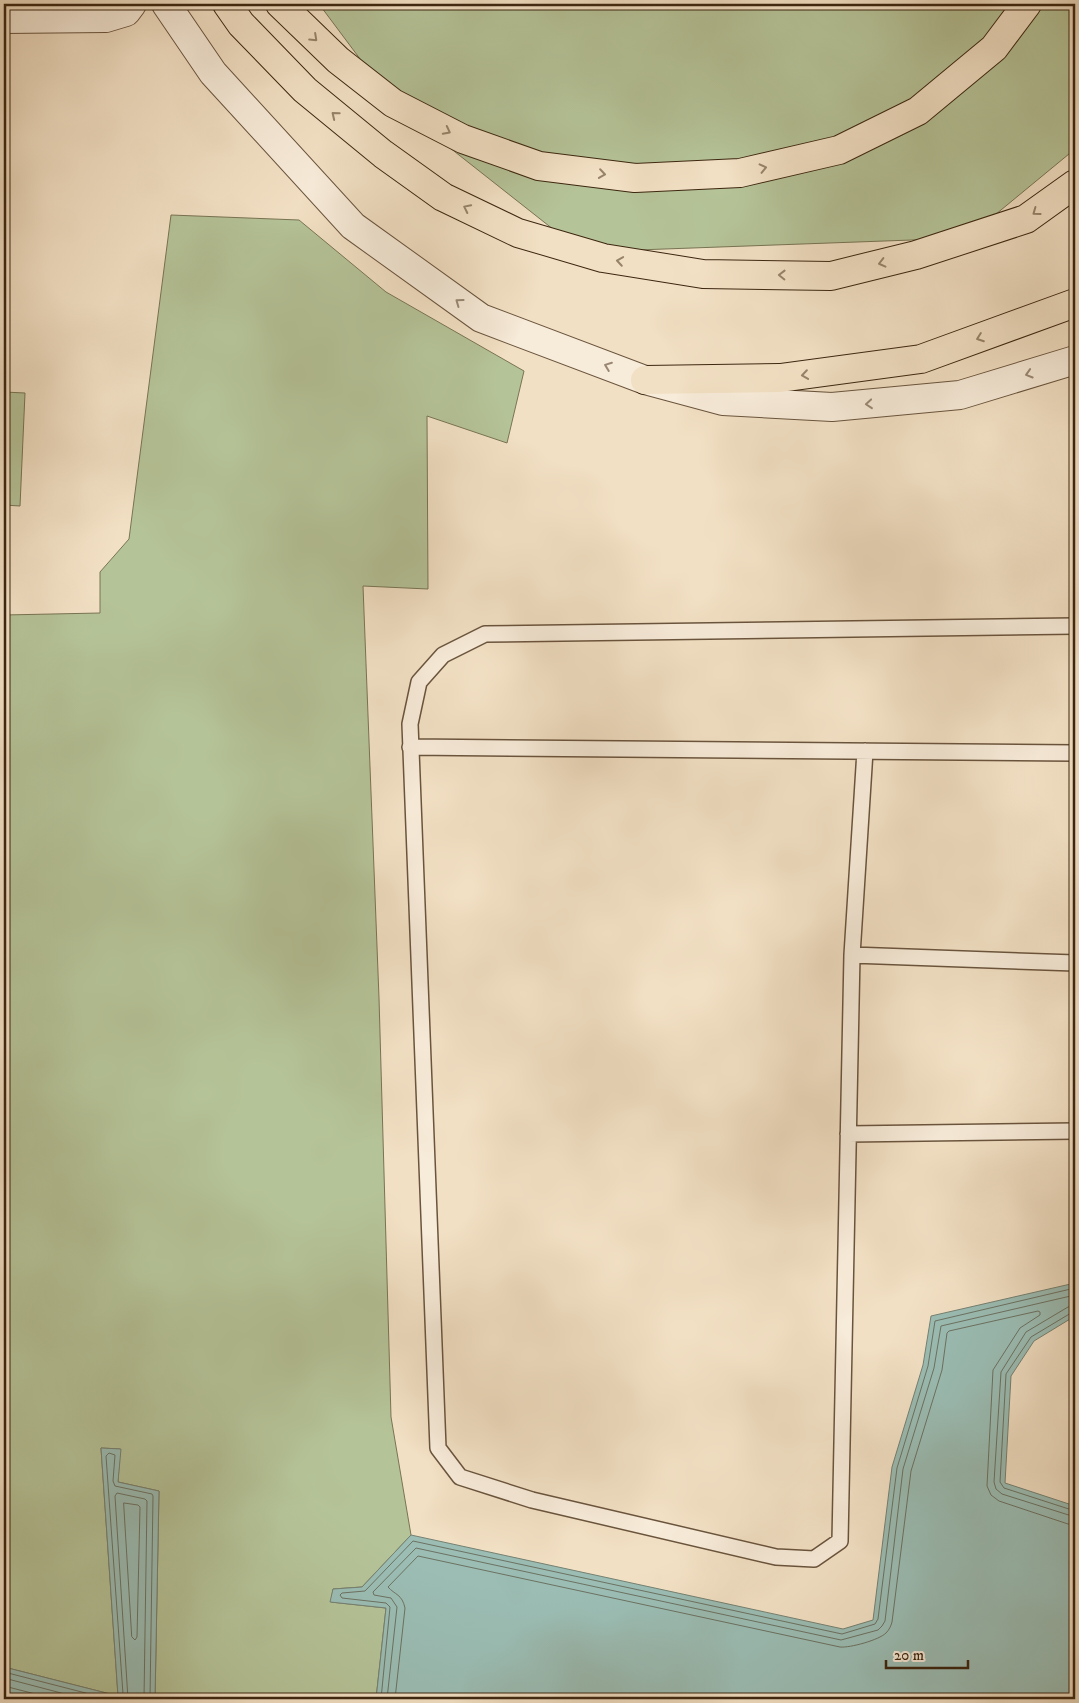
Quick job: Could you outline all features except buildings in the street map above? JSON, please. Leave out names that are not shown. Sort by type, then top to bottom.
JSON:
[{"type":"main road","points":[[227,4],[241,24],[305,90],[383,154],[443,196],[518,233],[603,258],[703,274],[830,276],[916,255],[1026,219],[1075,184]]},
{"type":"main road","points":[[280,4],[338,60],[393,103],[463,139],[539,166],[635,178],[740,173],[839,150],[918,111],[994,48],[1027,4]]},
{"type":"main road","points":[[645,380],[780,378],[921,359],[1075,303]]},
{"type":"street","points":[[4,19],[106,18],[119,16],[126,12],[132,4]]},
{"type":"street","points":[[166,4],[212,73],[353,226],[482,318],[645,380],[723,401],[832,407],[960,395],[1075,360]]},
{"type":"lane","points":[[865,751],[852,955],[840,1540],[814,1559],[776,1557],[532,1500],[460,1477],[438,1448],[410,747],[410,724],[419,682],[443,655],[485,634],[1075,626]]},
{"type":"lane","points":[[410,747],[1075,753]]},
{"type":"lane","points":[[852,955],[1075,963]]},
{"type":"lane","points":[[848,1134],[1075,1131]]},
{"type":"green space","points":[[319,4],[1075,4],[1075,149],[967,238],[582,252],[393,103]]},
{"type":"green space","points":[[171,215],[299,220],[386,292],[524,371],[507,443],[427,416],[428,589],[363,586],[379,998],[391,1417],[411,1535],[362,1587],[333,1589],[331,1602],[386,1608],[376,1699],[155,1699],[159,1491],[118,1482],[120,1449],[101,1448],[118,1696],[4,1667],[4,615],[100,613],[100,572],[129,539]]},
{"type":"green space","points":[[4,392],[25,393],[20,506],[4,505]]},
{"type":"water","points":[[1075,1283],[1075,1316],[1034,1341],[1011,1376],[1005,1483],[1075,1506],[1075,1699],[376,1699],[386,1608],[330,1602],[333,1589],[362,1587],[411,1535],[843,1629],[873,1620],[892,1467],[923,1365],[931,1316]]},
{"type":"water","points":[[101,1448],[121,1449],[118,1482],[159,1491],[155,1699],[4,1699],[4,1667],[118,1696]]}]
